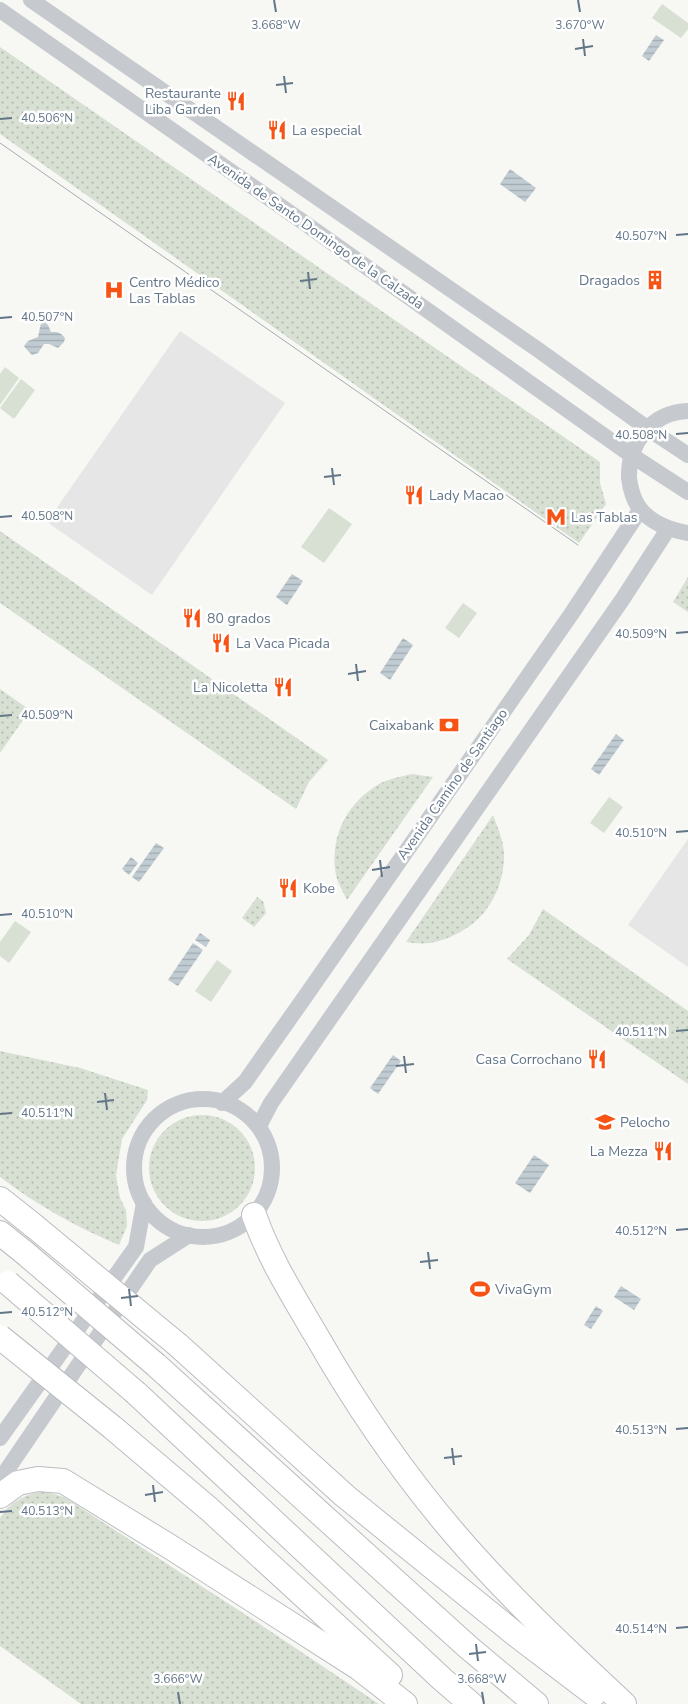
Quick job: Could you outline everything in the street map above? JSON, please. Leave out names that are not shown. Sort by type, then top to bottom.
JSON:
[{"type":"highway","points":[[0,1199],[178,1346],[346,1496],[518,1637],[607,1704]]},
{"type":"highway","points":[[254,1214],[276,1267],[331,1362],[391,1455],[454,1533],[533,1619],[624,1704]]},
{"type":"highway","points":[[0,1233],[156,1365],[468,1647],[536,1704]]},
{"type":"highway","points":[[3,1285],[312,1558],[471,1704]]},
{"type":"highway","points":[[0,1338],[112,1427],[216,1516],[421,1704]]},
{"type":"highway","points":[[0,1496],[18,1483],[38,1480],[63,1481],[172,1548],[359,1668],[405,1704]]},
{"type":"street","name":"Avenida de Santo Domingo de la Calzada","points":[[31,0],[647,428],[688,454]]},
{"type":"street","name":"Avenida de Santo Domingo de la Calzada","points":[[0,10],[314,229],[631,455],[688,492]]},
{"type":"street","points":[[688,411],[665,416],[647,428],[637,441],[629,466],[630,483],[640,510],[668,529],[688,533]]},
{"type":"street","name":"Avenida Camino de Santiago","points":[[222,1103],[242,1085],[290,1018],[572,613],[640,510]]},
{"type":"street","points":[[259,1126],[271,1103],[622,600],[668,529]]},
{"type":"street","points":[[204,1100],[222,1103],[242,1111],[259,1126],[267,1140],[272,1155],[272,1176],[266,1197],[254,1214],[240,1226],[224,1234],[206,1237],[189,1236],[170,1230],[154,1219],[144,1203],[136,1184],[134,1162],[140,1141],[151,1123],[168,1109],[185,1102],[204,1100]]},
{"type":"street","points":[[0,1438],[136,1246],[144,1203]]},
{"type":"street","points":[[0,1480],[150,1260],[189,1236]]},
{"type":"shaded area","points":[[662,4],[688,23],[688,29],[681,38],[652,18]]},
{"type":"shaded area","points":[[656,35],[664,40],[649,61],[642,56]]},
{"type":"shaded area","points":[[0,47],[600,462],[600,483],[606,504],[579,543],[0,134]]},
{"type":"shaded area","points":[[510,169],[536,188],[525,202],[500,184]]},
{"type":"shaded area","points":[[45,322],[51,332],[59,333],[65,338],[64,342],[58,348],[44,344],[38,353],[32,355],[24,346],[28,341],[38,337],[41,323]]},
{"type":"shaded area","points":[[180,331],[285,403],[152,595],[47,522]]},
{"type":"shaded area","points":[[5,367],[19,378],[0,405],[0,374]]},
{"type":"shaded area","points":[[21,379],[35,390],[14,419],[0,408]]},
{"type":"shaded area","points":[[329,508],[352,524],[324,563],[301,547]]},
{"type":"shaded area","points":[[0,531],[328,760],[309,782],[296,809],[0,603]]},
{"type":"shaded area","points":[[292,574],[303,581],[287,605],[276,597]]},
{"type":"shaded area","points":[[688,577],[688,612],[673,602]]},
{"type":"shaded area","points":[[463,603],[477,613],[459,638],[445,628]]},
{"type":"shaded area","points":[[403,638],[413,645],[390,680],[380,673]]},
{"type":"shaded area","points":[[0,689],[30,710],[0,753]]},
{"type":"shaded area","points":[[616,734],[624,740],[599,775],[591,769]]},
{"type":"shaded area","points":[[412,774],[433,777],[347,900],[337,879],[335,852],[341,826],[347,814],[365,794],[376,786]]},
{"type":"shaded area","points":[[609,797],[623,807],[604,833],[590,823]]},
{"type":"shaded area","points":[[493,815],[502,842],[504,859],[502,875],[491,903],[482,915],[459,933],[429,943],[406,942]]},
{"type":"shaded area","points":[[688,839],[688,967],[628,925]]},
{"type":"shaded area","points":[[156,843],[164,848],[139,882],[132,877]]},
{"type":"shaded area","points":[[131,857],[138,863],[129,875],[122,869]]},
{"type":"shaded area","points":[[257,897],[263,901],[266,913],[254,927],[242,918]]},
{"type":"shaded area","points":[[543,909],[688,1011],[688,1084],[507,959],[529,935]]},
{"type":"shaded area","points":[[15,921],[31,932],[9,963],[0,956],[0,942]]},
{"type":"shaded area","points":[[200,933],[210,940],[206,947],[195,940]]},
{"type":"shaded area","points":[[193,943],[203,950],[178,986],[168,980]]},
{"type":"shaded area","points":[[217,960],[232,971],[211,1002],[195,991]]},
{"type":"shaded area","points":[[0,1051],[80,1068],[148,1090],[147,1100],[122,1139],[116,1175],[120,1198],[126,1210],[127,1226],[119,1245],[57,1215],[0,1177]]},
{"type":"shaded area","points":[[393,1055],[401,1061],[378,1094],[370,1088]]},
{"type":"shaded area","points":[[202,1115],[222,1119],[240,1130],[251,1148],[255,1168],[251,1188],[240,1206],[222,1217],[202,1221],[182,1217],[164,1206],[153,1188],[149,1168],[153,1148],[164,1130],[182,1119]]},
{"type":"shaded area","points":[[534,1155],[549,1165],[530,1193],[515,1183]]},
{"type":"shaded area","points":[[621,1286],[641,1299],[634,1310],[614,1297]]},
{"type":"shaded area","points":[[596,1306],[603,1311],[591,1329],[584,1325]]},
{"type":"shaded area","points":[[43,1491],[64,1497],[379,1704],[81,1704],[0,1646],[0,1518],[18,1500]]},
{"type":"tram line","points":[[0,143],[578,545]]},
{"type":"place","name":"Restaurante Liba Garden","points":[[236,101]]},
{"type":"place","name":"La especial","points":[[277,130]]},
{"type":"place","name":"Dragados","points":[[655,280]]},
{"type":"place","name":"Centro Médico Las Tablas","points":[[114,290]]},
{"type":"place","name":"Lady Macao","points":[[414,495]]},
{"type":"place","name":"Las Tablas","points":[[556,517]]},
{"type":"place","name":"80 grados","points":[[192,618]]},
{"type":"place","name":"La Vaca Picada","points":[[221,643]]},
{"type":"place","name":"La Nicoletta","points":[[283,687]]},
{"type":"place","name":"Caixabank","points":[[449,725]]},
{"type":"place","name":"Kobe","points":[[288,888]]},
{"type":"place","name":"Casa Corrochano","points":[[597,1059]]},
{"type":"place","name":"Pelocho","points":[[605,1122]]},
{"type":"place","name":"La Mezza","points":[[663,1151]]},
{"type":"place","name":"VivaGym","points":[[480,1289]]}]
